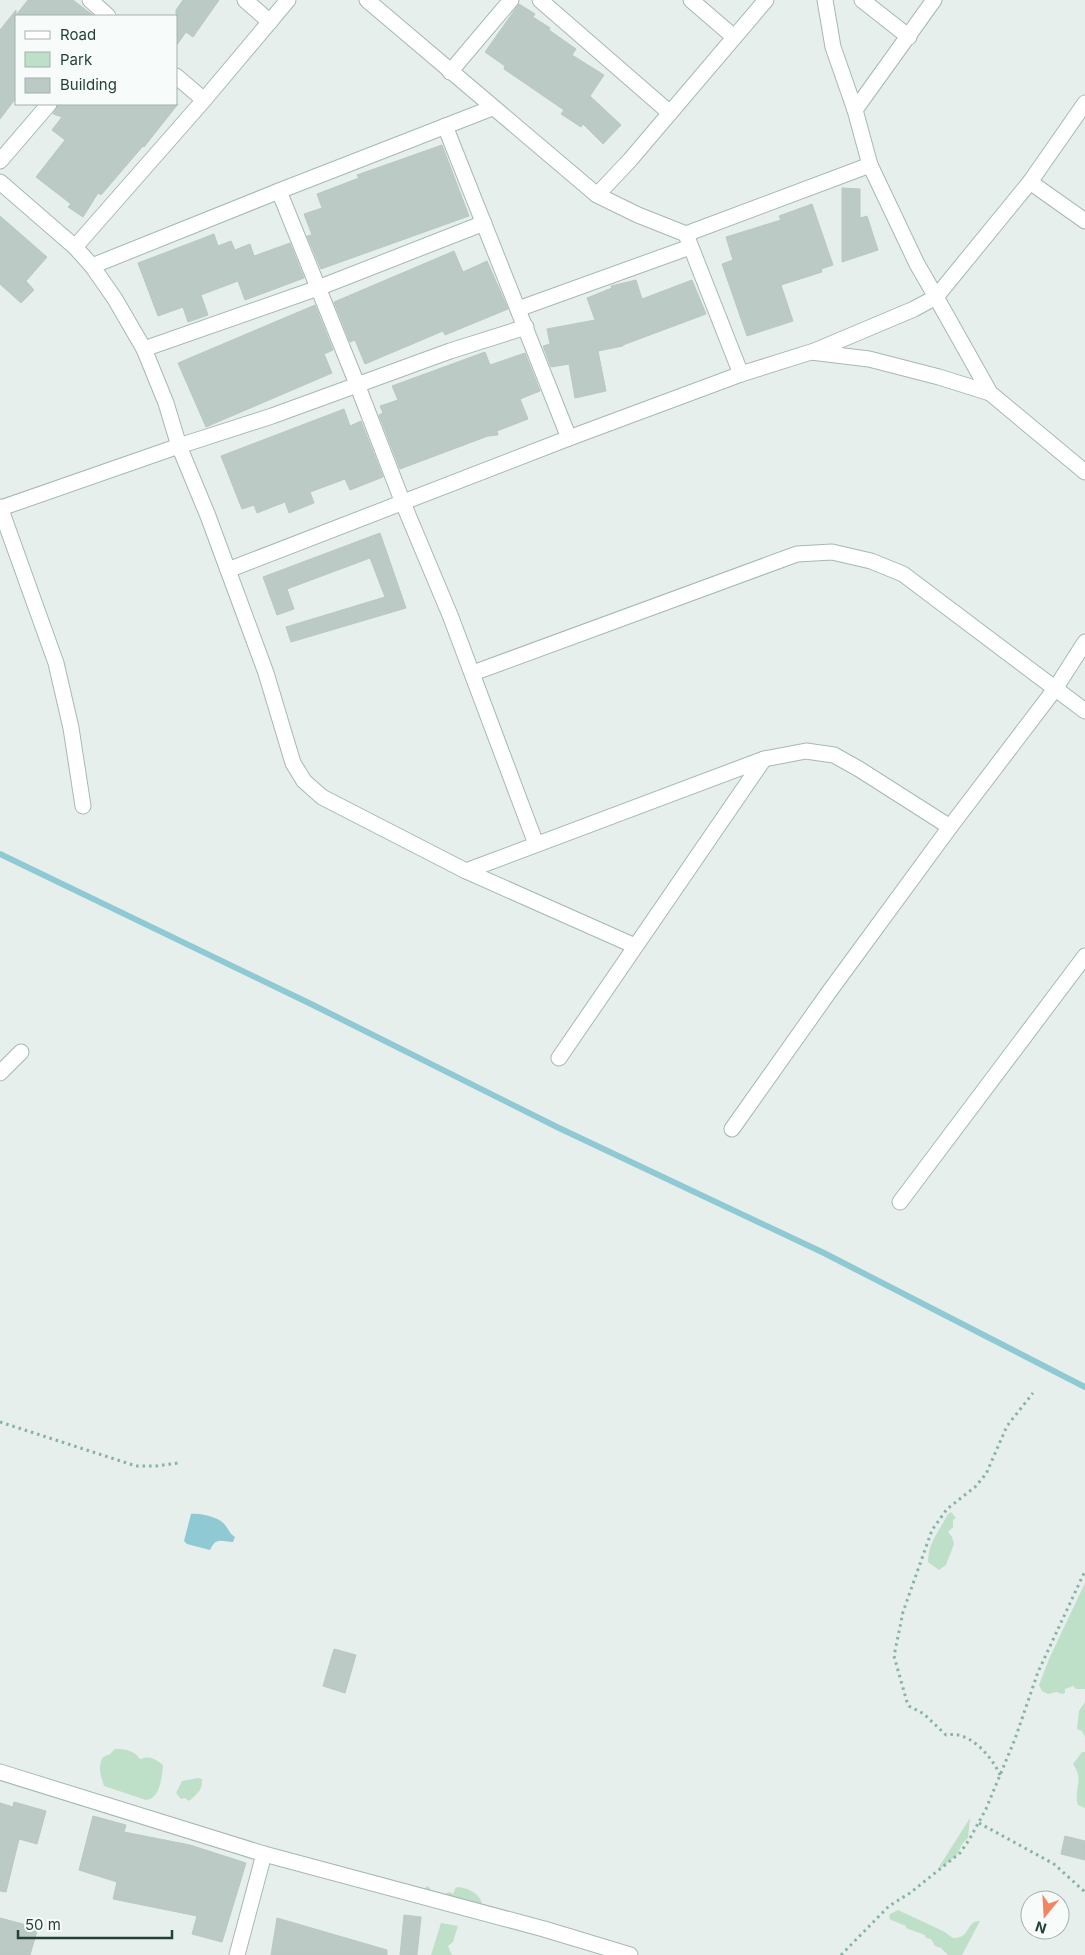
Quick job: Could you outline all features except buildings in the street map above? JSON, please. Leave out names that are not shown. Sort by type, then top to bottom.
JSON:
[{"type":"street","points":[[90,0],[107,15]]},
{"type":"street","points":[[245,0],[270,22]]},
{"type":"street","points":[[75,247],[204,100],[288,0]]},
{"type":"street","points":[[367,0],[492,108],[597,195],[688,240],[741,374]]},
{"type":"street","points":[[450,72],[511,0]]},
{"type":"street","points":[[540,0],[670,113]]},
{"type":"street","points":[[691,0],[734,37]]},
{"type":"street","points":[[597,195],[630,160],[766,0]]},
{"type":"street","points":[[825,0],[833,47],[855,110],[870,165],[916,264],[958,334],[990,393]]},
{"type":"street","points":[[862,0],[909,37]]},
{"type":"street","points":[[855,110],[934,0]]},
{"type":"street","points":[[178,78],[204,100]]},
{"type":"street","points":[[228,570],[569,438],[741,374],[811,352],[914,310],[936,297],[1030,182],[1085,103]]},
{"type":"street","points":[[0,161],[48,105]]},
{"type":"street","points":[[92,266],[492,108]]},
{"type":"street","points":[[445,126],[569,438]]},
{"type":"street","points":[[518,309],[870,165]]},
{"type":"street","points":[[0,182],[75,247],[92,266],[115,299],[144,349],[166,403],[179,446],[208,516],[266,672],[293,762],[304,780],[328,800],[466,871],[635,946]]},
{"type":"street","points":[[1030,182],[1085,221]]},
{"type":"street","points":[[278,191],[472,673],[536,844]]},
{"type":"street","points":[[144,349],[318,288],[484,223]]},
{"type":"street","points":[[83,806],[71,728],[56,663],[0,508],[272,416],[450,351],[526,327]]},
{"type":"street","points":[[811,352],[869,359],[939,377],[990,393],[1082,464]]},
{"type":"street","points":[[472,673],[797,554],[832,552],[870,560],[903,574],[1085,711]]},
{"type":"street","points":[[732,1129],[829,992],[950,827],[1055,689],[1085,642]]},
{"type":"street","points":[[466,871],[764,760],[806,751],[834,755],[950,827]]},
{"type":"street","points":[[559,1058],[764,760]]},
{"type":"street","points":[[900,1202],[1085,956]]},
{"type":"street","points":[[0,1073],[22,1052]]},
{"type":"street","points":[[0,1772],[264,1854],[544,1929],[630,1955]]},
{"type":"street","points":[[237,1955],[264,1854]]},
{"type":"path","points":[[1000,1776],[994,1762],[973,1741],[952,1734],[946,1735],[924,1714],[910,1706],[900,1683],[894,1656],[903,1612],[932,1530],[947,1508],[975,1486],[986,1474],[1008,1426],[1033,1393]]},
{"type":"path","points":[[0,1422],[136,1466],[156,1466],[178,1462]]},
{"type":"path","points":[[841,1955],[890,1906],[910,1893],[960,1853],[970,1840],[1000,1776],[1038,1672],[1085,1571]]},
{"type":"path","points":[[979,1823],[1054,1864],[1085,1892]]},
{"type":"green space","points":[[951,1512],[956,1518],[953,1520],[953,1527],[948,1532],[954,1544],[946,1565],[939,1570],[928,1562],[930,1548],[935,1536]]},
{"type":"green space","points":[[1085,1583],[1085,1689],[1076,1689],[1073,1686],[1065,1689],[1065,1693],[1062,1694],[1057,1692],[1048,1694],[1042,1691],[1039,1685],[1049,1659]]},
{"type":"green space","points":[[1085,1702],[1085,1737],[1082,1731],[1077,1729],[1079,1711]]},
{"type":"green space","points":[[115,1749],[129,1751],[140,1759],[152,1758],[163,1765],[159,1787],[151,1799],[146,1800],[104,1786],[100,1772],[101,1761],[103,1757]]},
{"type":"green space","points":[[1082,1752],[1085,1752],[1085,1808],[1078,1805],[1079,1780],[1073,1764]]},
{"type":"green space","points":[[202,1779],[202,1786],[199,1791],[189,1801],[185,1798],[181,1799],[176,1793],[182,1781]]},
{"type":"green space","points":[[970,1818],[968,1838],[962,1844],[957,1855],[941,1868],[939,1867]]},
{"type":"green space","points":[[427,1886],[431,1892],[441,1895],[450,1892],[453,1894],[457,1887],[465,1889],[476,1894],[482,1903],[480,1905],[422,1891]]},
{"type":"green space","points":[[898,1910],[943,1931],[953,1938],[963,1935],[972,1924],[980,1921],[962,1955],[948,1955],[941,1948],[935,1946],[931,1939],[926,1938],[925,1935],[891,1920],[890,1914]]},
{"type":"green space","points":[[441,1923],[458,1926],[453,1942],[448,1946],[452,1955],[431,1955]]},
{"type":"water","points":[[191,1514],[210,1516],[222,1522],[235,1537],[233,1542],[216,1541],[210,1550],[187,1544],[184,1541]]},
{"type":"waterway","points":[[0,854],[311,1004],[559,1128],[824,1253],[1085,1387]]}]
